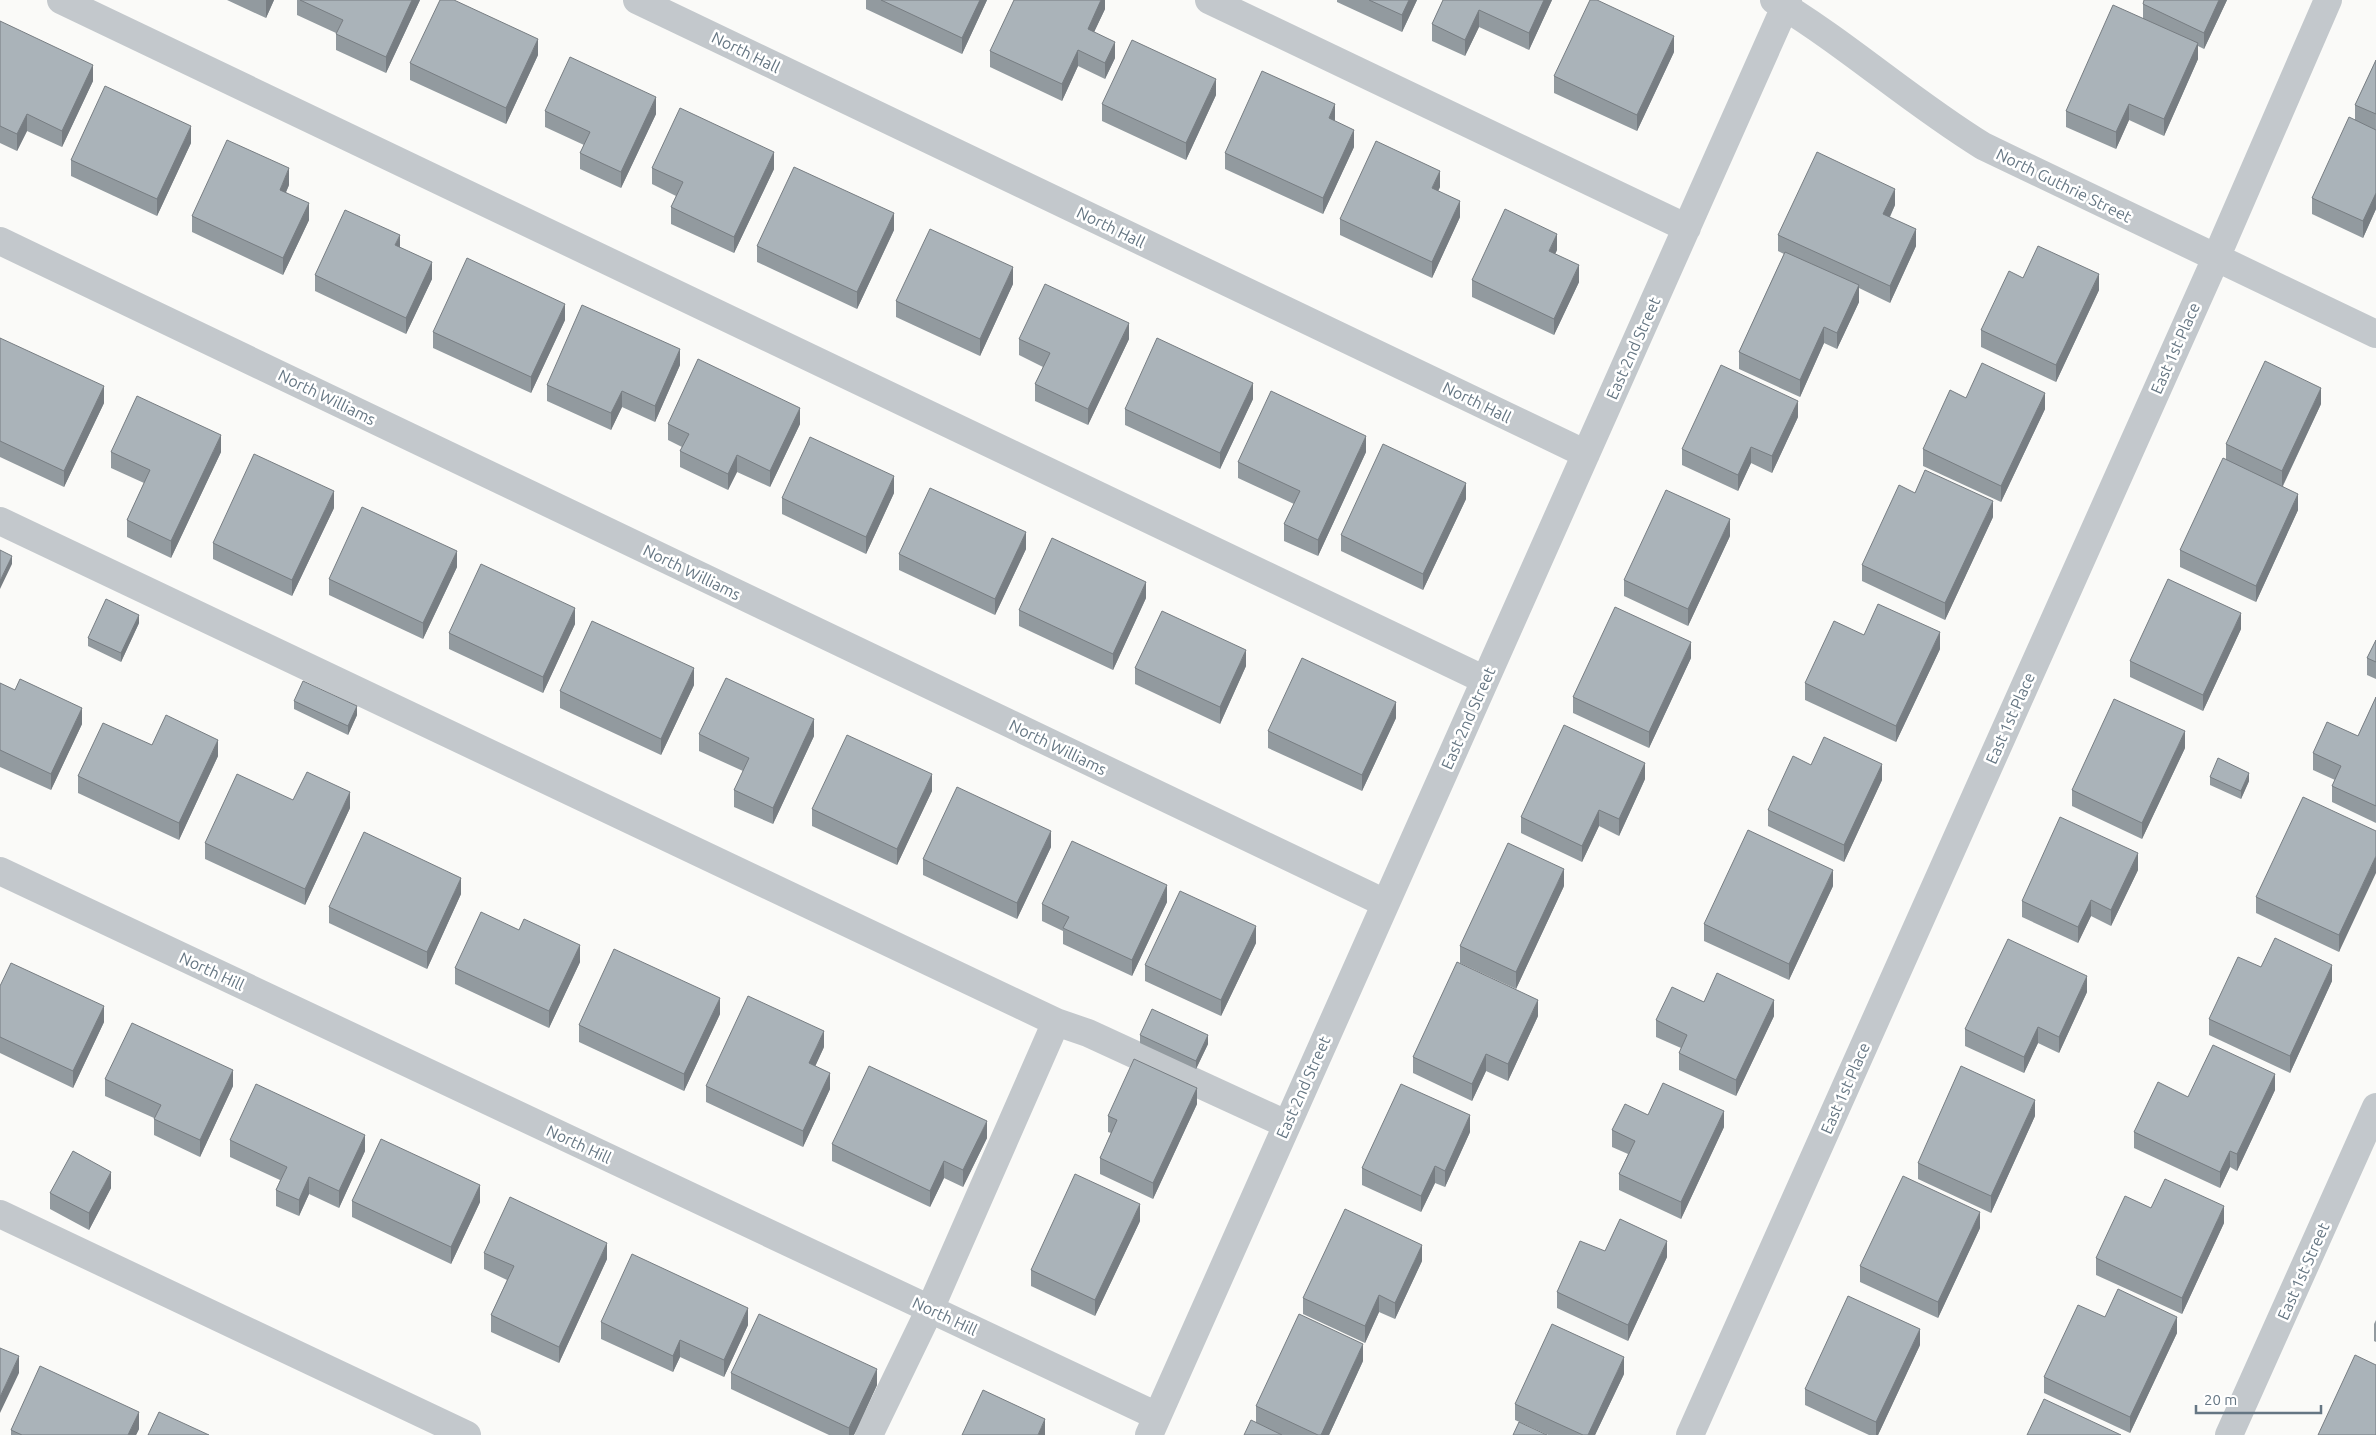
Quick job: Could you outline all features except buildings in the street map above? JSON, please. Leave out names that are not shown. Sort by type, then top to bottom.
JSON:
[{"type":"street","points":[[61,0],[1485,680]]},
{"type":"street","name":"North Hall","points":[[637,0],[1586,454]]},
{"type":"street","points":[[1209,0],[1687,228]]},
{"type":"street","name":"East 1st Place","points":[[1690,1435],[2216,258],[2328,0]]},
{"type":"street","name":"East 2nd Street","points":[[1153,1426],[1687,228],[1782,2]]},
{"type":"street","name":"North Guthrie Street","points":[[1782,2],[1843,45],[1940,119],[1983,146],[2376,334]]},
{"type":"street","name":"North Williams","points":[[0,241],[1385,903]]},
{"type":"street","points":[[0,521],[1056,1022],[1088,1033],[1286,1124]]},
{"type":"street","name":"North Hill","points":[[0,871],[930,1309],[1153,1426]]},
{"type":"street","points":[[869,1435],[930,1309],[1056,1022]]},
{"type":"street","name":"East 1st Street","points":[[2229,1435],[2376,1107]]},
{"type":"street","points":[[0,1214],[467,1435]]}]
